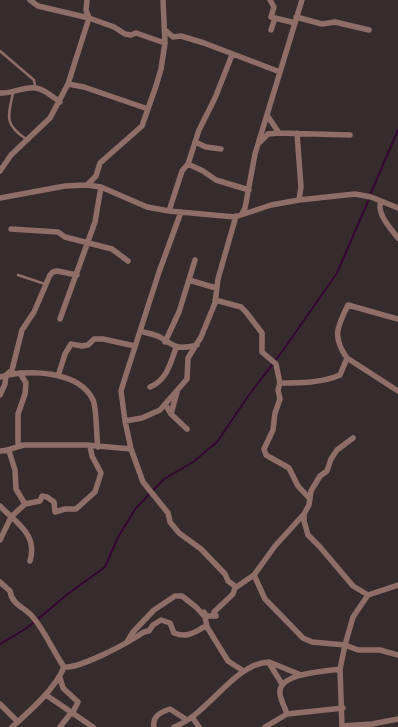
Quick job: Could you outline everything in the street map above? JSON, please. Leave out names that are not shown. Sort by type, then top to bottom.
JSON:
[{"type":"street","points":[[30,0],[38,6],[89,18],[114,27],[125,34],[131,35],[136,33],[165,43]]},
{"type":"street","points":[[0,171],[11,155],[50,118],[60,102],[68,84],[89,18],[86,10],[87,0]]},
{"type":"street","points":[[87,185],[96,176],[100,163],[142,126],[156,86],[165,43],[163,0]]},
{"type":"street","points":[[270,0],[274,7],[271,17],[322,24],[335,22],[369,30]]},
{"type":"street","points":[[125,421],[142,418],[160,410],[187,379],[188,358],[197,345],[211,315],[216,288],[239,215],[245,208],[258,143],[302,0]]},
{"type":"street","points":[[271,30],[275,18]]},
{"type":"street","points":[[165,30],[174,37],[181,36],[204,42],[232,55],[280,72]]},
{"type":"street","points":[[169,211],[182,171],[188,164],[195,142],[232,55]]},
{"type":"street","points":[[68,84],[84,87],[148,109]]},
{"type":"street","points":[[0,93],[35,88],[60,102]]},
{"type":"street","points":[[267,115],[279,133]]},
{"type":"street","points":[[258,143],[268,134],[279,133],[350,135]]},
{"type":"street","points":[[297,133],[301,187],[299,200]]},
{"type":"street","points":[[195,142],[206,147],[221,149]]},
{"type":"street","points":[[188,164],[216,180],[249,190]]},
{"type":"street","points":[[0,198],[65,186],[87,185],[101,187],[141,204],[181,212],[239,215],[271,205],[354,194],[371,197],[398,208]]},
{"type":"street","points":[[60,319],[95,222],[101,187]]},
{"type":"street","points":[[381,201],[379,205],[380,212],[398,238]]},
{"type":"street","points":[[181,212],[159,272],[122,391],[125,421],[130,449],[143,482],[168,513],[170,522],[179,533],[200,549],[225,574],[228,581],[235,588]]},
{"type":"street","points":[[11,229],[58,232],[65,237],[112,249],[128,261]]},
{"type":"street","points":[[165,342],[179,312],[195,260]]},
{"type":"street","points":[[3,376],[12,370],[22,330],[34,312],[53,272],[77,275]]},
{"type":"street","points":[[189,280],[216,288]]},
{"type":"street","points":[[215,300],[241,307],[262,333],[262,352],[276,364],[280,383],[278,390],[280,399],[275,413],[273,430],[264,449],[266,454],[289,468],[298,486],[310,499]]},
{"type":"street","points":[[398,319],[348,305],[336,332],[339,347],[348,358],[398,391]]},
{"type":"street","points":[[140,331],[159,337],[176,348],[197,345]]},
{"type":"street","points":[[58,376],[65,354],[71,344],[88,345],[94,340],[103,338],[135,346]]},
{"type":"street","points":[[150,387],[162,379],[169,368],[176,348]]},
{"type":"street","points":[[280,383],[300,384],[329,380],[340,375],[348,358]]},
{"type":"street","points":[[14,361],[26,383],[25,394],[18,414],[18,446]]},
{"type":"street","points":[[3,376],[21,373],[42,373],[78,382],[88,392],[93,401],[98,447]]},
{"type":"street","points":[[0,396],[5,384],[3,376]]},
{"type":"street","points":[[171,414],[177,391]]},
{"type":"street","points":[[165,404],[171,414],[187,429]]},
{"type":"street","points":[[127,642],[133,632],[154,610],[175,596],[182,596],[205,612],[206,616],[216,616],[214,612],[233,594],[235,588],[254,575],[275,546],[304,514],[309,505],[311,491],[320,476],[327,472],[330,459],[337,450],[354,438]]},
{"type":"street","points":[[0,451],[9,451],[25,444],[130,449]]},
{"type":"street","points":[[0,540],[11,517],[25,504],[40,501],[42,496],[54,502],[55,512],[64,509],[76,509],[95,492],[101,473],[92,456],[90,446]]},
{"type":"street","points":[[9,451],[15,470],[16,489],[25,504]]},
{"type":"street","points":[[0,506],[20,524],[31,542],[34,551],[30,561]]},
{"type":"street","points":[[304,514],[308,536],[320,547],[352,586],[368,595]]},
{"type":"street","points":[[254,575],[265,599],[303,638],[312,642],[345,645],[352,649],[380,650],[398,655]]},
{"type":"street","points":[[0,582],[10,591],[14,603],[31,615],[64,667],[71,668],[89,661],[127,642],[144,631],[149,631],[153,625],[161,620],[170,623],[174,633],[182,636],[207,627]]},
{"type":"street","points":[[398,585],[368,595],[353,616],[340,669],[343,708],[342,727],[398,719]]},
{"type":"street","points":[[196,607],[205,617],[207,627],[228,661],[242,670]]},
{"type":"street","points":[[269,662],[282,684]]},
{"type":"street","points":[[174,727],[190,719],[242,670],[269,662],[301,675]]},
{"type":"street","points":[[12,727],[60,678],[64,667]]},
{"type":"street","points":[[287,714],[280,693],[282,684],[301,675],[340,669]]},
{"type":"street","points":[[60,678],[63,688],[78,702],[72,713],[60,727]]},
{"type":"street","points":[[46,694],[93,727]]},
{"type":"street","points":[[0,704],[18,722]]},
{"type":"street","points":[[265,727],[287,714],[343,708]]},
{"type":"street","points":[[154,727],[154,719],[158,714],[170,709],[190,719],[199,727]]},
{"type":"lane","points":[[0,51],[34,80],[35,88]]},
{"type":"lane","points":[[13,92],[9,123],[14,131],[28,140]]},
{"type":"lane","points":[[18,275],[46,285]]},
{"type":"waterway","points":[[370,195],[398,130]]},
{"type":"waterway","points":[[0,644],[27,628],[69,593],[105,567],[118,537],[136,508],[164,479],[193,462],[217,442],[337,273],[369,199]]}]
